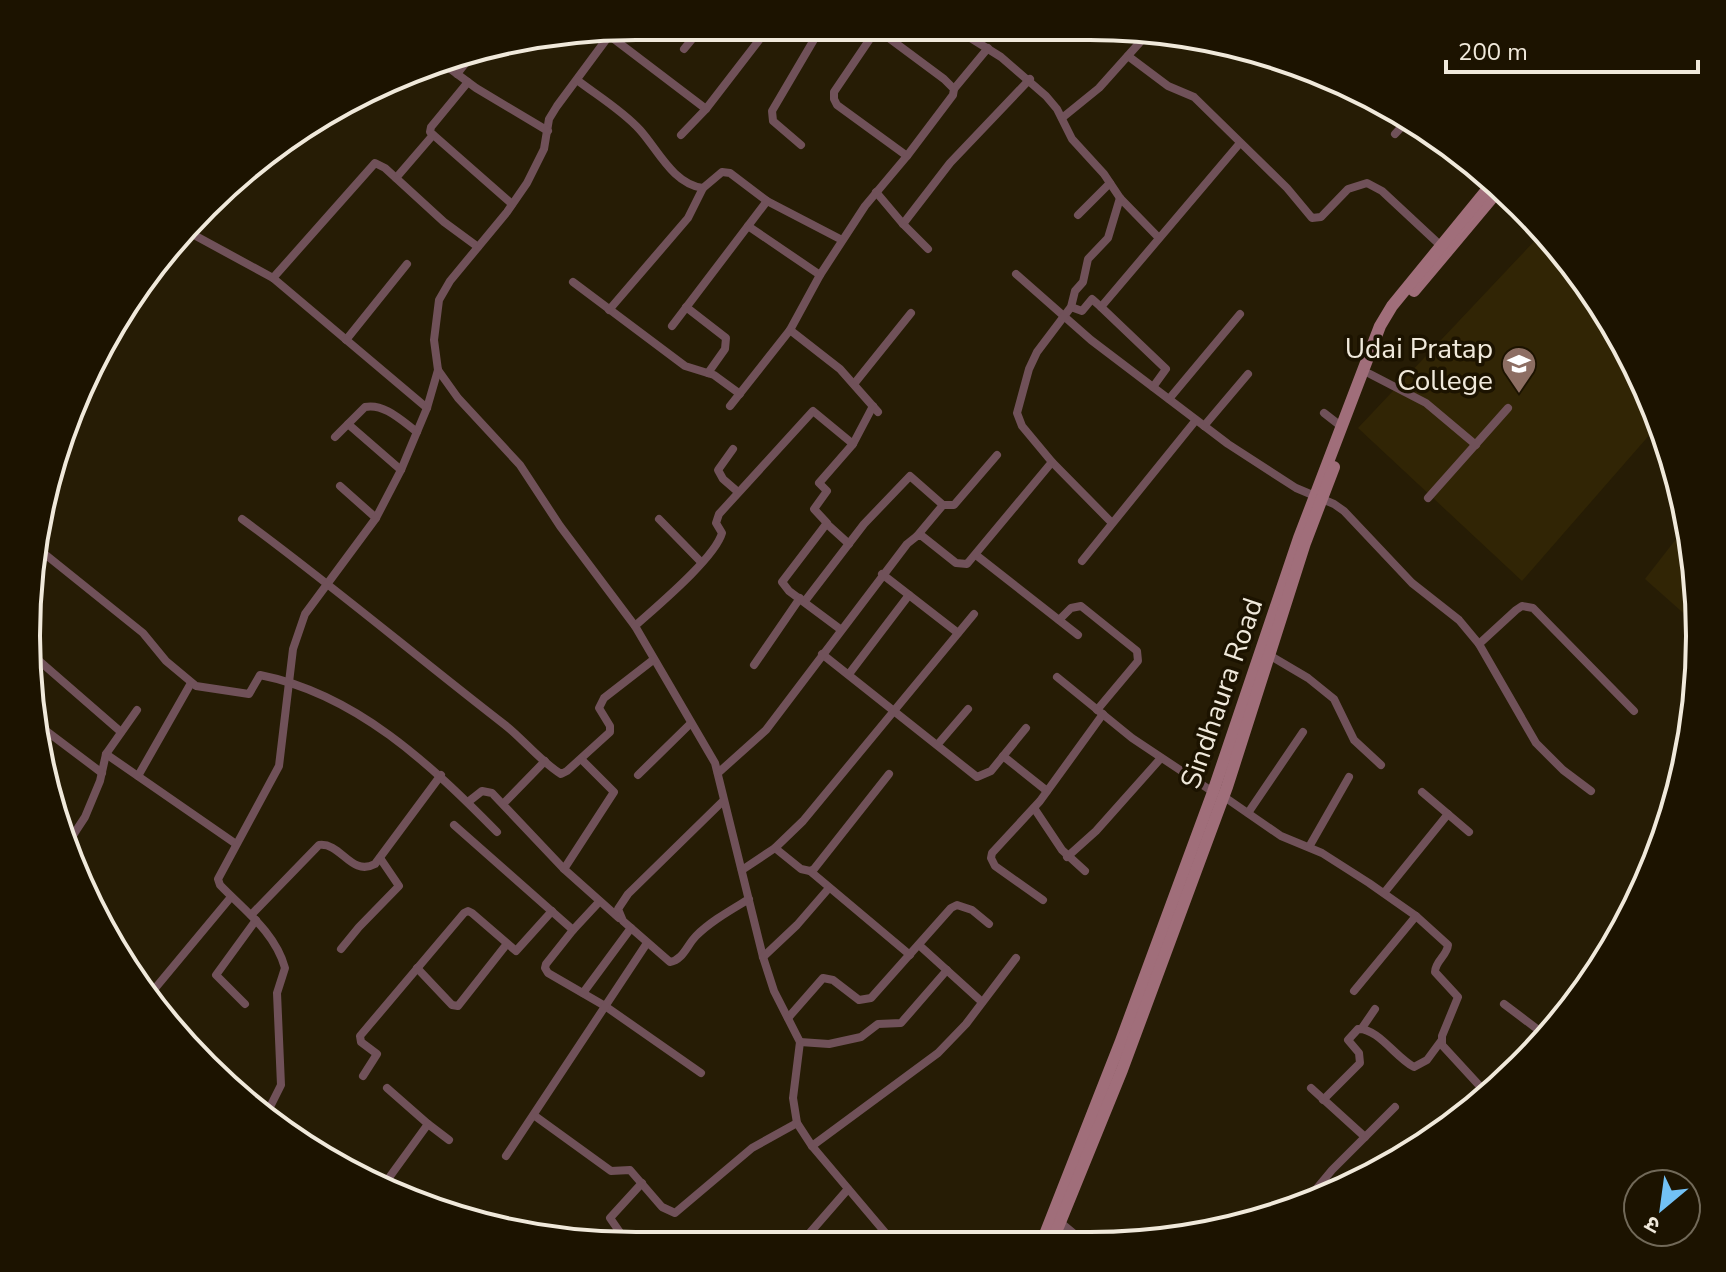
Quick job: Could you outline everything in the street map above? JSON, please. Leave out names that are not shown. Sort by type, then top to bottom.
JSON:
[{"type":"street","points":[[621,40],[706,109]]},
{"type":"street","points":[[684,49],[691,40]]},
{"type":"street","points":[[681,135],[706,109],[759,40]]},
{"type":"street","points":[[801,145],[773,121],[772,111],[814,40]]},
{"type":"street","points":[[868,40],[834,92],[834,99],[850,115],[907,156]]},
{"type":"street","points":[[893,40],[954,89]]},
{"type":"street","points":[[975,40],[1030,79],[1057,109],[1072,139],[1120,198],[1158,237]]},
{"type":"street","points":[[270,1107],[281,1085],[277,993],[285,968],[271,938],[220,885],[218,879],[279,766],[287,680],[305,614],[376,518],[401,470],[427,408],[438,370],[434,340],[439,300],[450,281],[512,204],[540,160],[549,119],[606,41]]},
{"type":"street","points":[[1062,118],[1099,88],[1140,42]]},
{"type":"street","points":[[730,406],[790,330],[820,275],[876,192],[988,48]]},
{"type":"street","points":[[1128,56],[1168,86],[1194,97],[1287,188],[1312,218],[1321,217],[1348,189],[1367,183],[1382,191],[1440,245]]},
{"type":"street","points":[[457,74],[463,66]]},
{"type":"street","points":[[451,70],[548,131]]},
{"type":"street","points":[[903,224],[950,163],[1030,79]]},
{"type":"street","points":[[577,80],[641,131],[660,158],[680,176],[703,188]]},
{"type":"street","points":[[468,82],[431,127],[433,135],[512,204]]},
{"type":"street","points":[[1395,134],[1401,128]]},
{"type":"street","points":[[396,178],[433,135]]},
{"type":"street","points":[[1101,307],[1240,143]]},
{"type":"street","points":[[273,278],[371,166],[380,164],[444,222],[478,247]]},
{"type":"street","points":[[609,310],[688,218],[703,188],[722,172],[730,173],[767,201],[842,240]]},
{"type":"street","points":[[1078,215],[1110,183]]},
{"type":"street","name":"Sindhaura Road","points":[[1046,1232],[1218,794],[1342,427],[1380,326],[1392,306],[1486,191]]},
{"type":"street","points":[[876,192],[928,249]]},
{"type":"street","points":[[1056,1232],[1122,1070],[1269,655],[1318,497],[1397,313],[1493,197]]},
{"type":"street","points":[[1112,523],[1052,462],[1022,426],[1017,413],[1037,352],[1071,307],[1075,291],[1083,282],[1088,259],[1108,238],[1120,198]]},
{"type":"street","points":[[672,326],[767,201]]},
{"type":"street","points":[[748,226],[820,275]]},
{"type":"street","points":[[195,236],[273,278],[427,408]]},
{"type":"street","points":[[346,340],[407,264]]},
{"type":"street","points":[[1016,274],[1064,317],[1200,423],[1287,482],[1344,511],[1412,583],[1459,620],[1479,644],[1536,743],[1563,770],[1591,791]]},
{"type":"street","points":[[573,282],[685,366],[708,373],[740,394]]},
{"type":"street","points":[[1071,307],[1082,311],[1092,299],[1166,369],[1153,387]]},
{"type":"street","points":[[686,307],[726,338],[725,349],[708,373]]},
{"type":"street","points":[[854,384],[911,313]]},
{"type":"street","points":[[1169,399],[1240,314]]},
{"type":"street","points":[[790,330],[840,369],[876,409],[853,444],[819,483],[827,491],[814,509],[849,544]]},
{"type":"street","points":[[438,370],[458,398],[520,465],[560,526],[635,626],[715,763],[763,957],[774,991],[800,1042],[793,1098],[797,1123],[812,1146],[885,1232]]},
{"type":"street","points":[[1082,561],[1200,423],[1248,374]]},
{"type":"street","points":[[1370,374],[1417,396],[1476,445]]},
{"type":"street","points":[[335,437],[365,407],[371,405],[386,410],[417,432]]},
{"type":"street","points":[[1428,498],[1508,408]]},
{"type":"street","points":[[635,626],[722,538],[717,518],[813,411],[853,444]]},
{"type":"street","points":[[1324,413],[1342,427]]},
{"type":"street","points":[[348,424],[401,470]]},
{"type":"street","points":[[733,449],[718,470],[738,492]]},
{"type":"street","points":[[754,665],[802,600],[910,476],[943,505],[954,505],[997,455]]},
{"type":"street","points":[[917,536],[929,540],[962,565],[976,555],[1052,462]]},
{"type":"street","points":[[340,486],[376,518]]},
{"type":"street","points":[[718,773],[766,730],[882,574],[943,505]]},
{"type":"street","points":[[242,519],[327,582],[415,657],[564,774],[611,730],[599,711],[604,698],[653,660]]},
{"type":"street","points":[[659,519],[701,562]]},
{"type":"street","points":[[827,524],[782,582],[840,629]]},
{"type":"street","points":[[46,555],[143,633],[166,661],[191,683],[249,694],[260,675],[287,680],[319,694],[376,726],[441,775],[497,832]]},
{"type":"street","points":[[976,555],[1078,635]]},
{"type":"street","points":[[882,574],[958,633]]},
{"type":"street","points":[[849,674],[909,595]]},
{"type":"street","points":[[1043,900],[995,866],[991,858],[1001,840],[1047,791],[1138,661],[1137,651],[1081,606],[1071,608],[1059,620]]},
{"type":"street","points":[[1479,644],[1516,610],[1522,606],[1533,608],[1634,711]]},
{"type":"street","points":[[742,870],[775,848],[803,821],[974,614]]},
{"type":"street","points":[[822,654],[977,777],[991,771],[1026,728]]},
{"type":"street","points":[[1269,655],[1308,678],[1334,699],[1354,740],[1381,765]]},
{"type":"street","points":[[41,662],[121,732]]},
{"type":"street","points":[[1057,677],[1161,758],[1281,836],[1309,847],[1384,893],[1448,945],[1435,972],[1458,997],[1441,1041],[1427,1060],[1414,1067],[1362,1028]]},
{"type":"street","points":[[138,776],[191,683]]},
{"type":"street","points":[[938,744],[968,709]]},
{"type":"street","points":[[75,835],[102,773],[106,754],[137,710]]},
{"type":"street","points":[[638,775],[690,724]]},
{"type":"street","points":[[48,732],[102,773]]},
{"type":"street","points":[[1248,813],[1303,732]]},
{"type":"street","points":[[106,754],[236,844]]},
{"type":"street","points":[[1003,756],[1047,791]]},
{"type":"street","points":[[1067,857],[1096,831],[1161,758]]},
{"type":"street","points":[[564,869],[614,792],[581,759]]},
{"type":"street","points":[[504,803],[545,761]]},
{"type":"street","points":[[810,871],[820,863],[889,774]]},
{"type":"street","points":[[245,1004],[216,975],[254,918],[319,845],[332,846],[351,863],[369,867],[380,858],[441,775]]},
{"type":"street","points":[[1309,847],[1349,777]]},
{"type":"street","points":[[468,802],[487,790],[504,803],[564,869],[664,959],[675,962],[698,933],[749,899]]},
{"type":"street","points":[[1422,792],[1469,832]]},
{"type":"street","points":[[623,921],[618,909],[624,898],[723,801]]},
{"type":"street","points":[[1034,808],[1067,857],[1085,871]]},
{"type":"street","points":[[1384,893],[1448,814]]},
{"type":"street","points":[[454,825],[573,930]]},
{"type":"street","points":[[775,848],[801,869],[810,871],[910,955]]},
{"type":"street","points":[[341,949],[399,886],[380,858]]},
{"type":"street","points":[[763,957],[797,925],[829,888]]},
{"type":"street","points":[[155,988],[231,897]]},
{"type":"street","points":[[599,902],[545,968],[548,973],[605,1006],[701,1073]]},
{"type":"street","points":[[788,1018],[823,978],[833,980],[859,1000],[866,1000],[883,986],[951,908],[957,905],[972,910],[989,924]]},
{"type":"street","points":[[363,1076],[377,1054],[361,1042],[360,1036],[468,911],[516,951],[552,911]]},
{"type":"street","points":[[1354,991],[1416,916]]},
{"type":"street","points":[[583,993],[631,928]]},
{"type":"street","points":[[506,1156],[647,943]]},
{"type":"street","points":[[417,968],[452,1005],[458,1006],[506,945]]},
{"type":"street","points":[[919,945],[982,1002]]},
{"type":"street","points":[[812,1146],[938,1053],[1016,958]]},
{"type":"street","points":[[800,1042],[829,1044],[861,1037],[878,1024],[901,1023],[947,970]]},
{"type":"street","points":[[1504,1004],[1538,1029]]},
{"type":"street","points":[[1323,1100],[1360,1063],[1359,1053],[1348,1040],[1353,1032],[1362,1028],[1375,1009]]},
{"type":"street","points":[[1441,1041],[1447,1053],[1480,1087]]},
{"type":"street","points":[[387,1088],[449,1140]]},
{"type":"street","points":[[1311,1088],[1365,1137]]},
{"type":"street","points":[[1318,1187],[1395,1107]]},
{"type":"street","points":[[535,1116],[605,1167],[618,1172],[630,1170],[662,1207],[675,1213],[752,1148],[797,1123]]},
{"type":"street","points":[[389,1178],[428,1124]]},
{"type":"street","points":[[619,1232],[610,1218],[642,1183]]},
{"type":"street","points":[[811,1232],[848,1189]]},
{"type":"street","points":[[1060,1222],[1072,1232]]},
{"type":"shaded area","name":"Udai Pratap College","points":[[1535,240],[1563,273],[1606,338],[1625,372],[1650,434],[1522,581],[1358,428]]},
{"type":"shaded area","points":[[1678,537],[1685,615],[1645,579]]},
{"type":"place","name":"Udai Pratap College","points":[[1519,395]]}]
